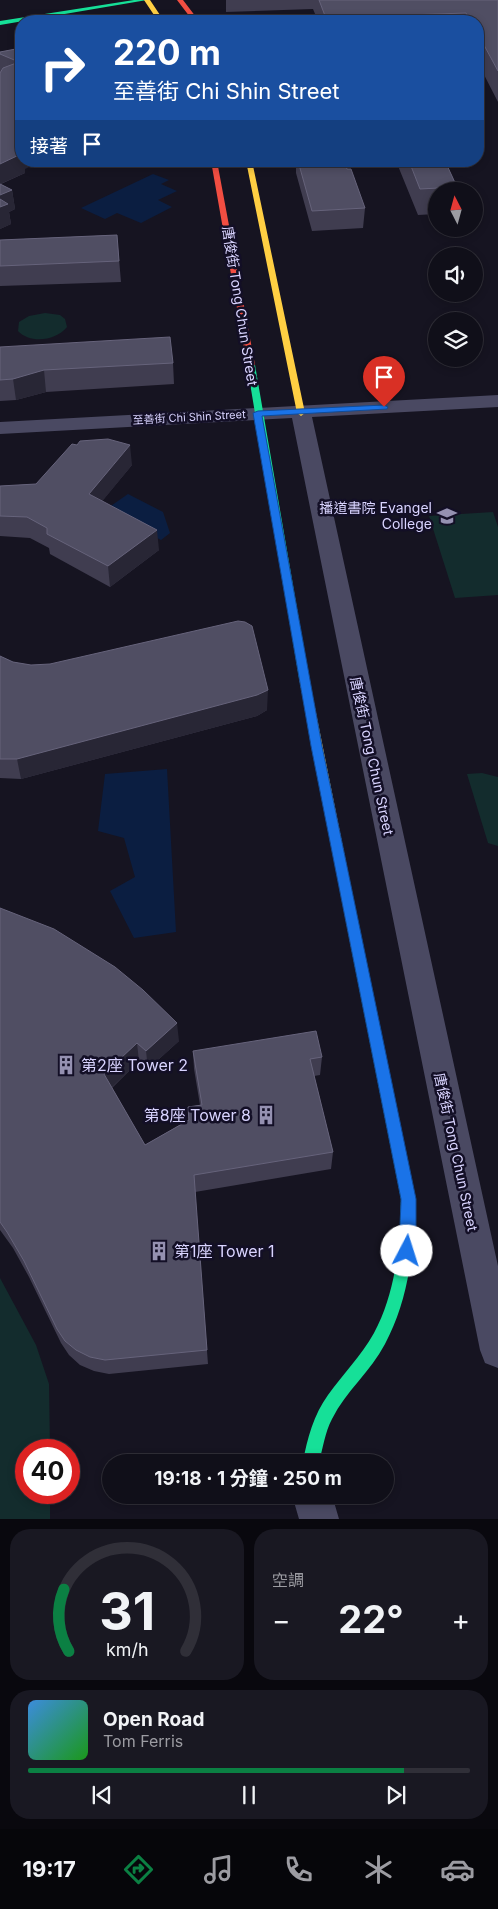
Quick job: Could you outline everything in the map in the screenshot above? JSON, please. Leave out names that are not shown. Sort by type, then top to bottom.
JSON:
[{"type":"street","points":[[0,12],[72,0]]},
{"type":"street","points":[[50,15],[145,0],[156,15]]},
{"type":"street","points":[[180,0],[191,15]]},
{"type":"street","points":[[0,23],[15,21]]},
{"type":"street","name":"唐俊街 Tong Chun Street","points":[[215,167],[241,302],[258,413],[316,746],[408,1199],[409,1238],[402,1278],[389,1318],[370,1356],[326,1413],[313,1454]]},
{"type":"street","name":"唐俊街 Tong Chun Street","points":[[250,167],[498,1350]]},
{"type":"street","name":"至善街 Chi Shin Street","points":[[0,428],[498,401]]},
{"type":"street","points":[[315,1504],[319,1519]]},
{"type":"green space","points":[[45,313],[60,315],[65,319],[67,327],[50,338],[43,339],[29,338],[18,331],[19,322],[29,316]]},
{"type":"green space","points":[[493,512],[498,527],[498,595],[455,598],[429,516]]},
{"type":"green space","points":[[482,773],[498,777],[498,846],[488,843],[467,774]]},
{"type":"green space","points":[[0,1278],[36,1345],[49,1384],[50,1439],[15,1439],[15,1504],[50,1504],[50,1519],[0,1519]]},
{"type":"water","points":[[153,174],[169,180],[161,184],[177,191],[158,200],[172,207],[141,223],[117,213],[105,219],[81,208]]},
{"type":"water","points":[[128,494],[163,512],[170,533],[161,540],[105,510]]},
{"type":"water","points":[[167,769],[176,932],[134,938],[110,891],[135,877],[124,838],[98,831],[105,774]]},
{"type":"building","points":[[319,0],[498,0],[498,71],[484,45],[484,15],[467,15],[466,13],[325,15]]},
{"type":"building","points":[[15,49],[15,60],[0,54],[0,52]]},
{"type":"building","points":[[15,64],[15,157],[0,164],[0,73],[3,68]]},
{"type":"building","points":[[300,167],[346,167],[347,169],[351,169],[365,208],[312,211]]},
{"type":"building","points":[[411,167],[448,167],[455,182],[428,182],[428,189],[420,189]]},
{"type":"building","points":[[0,184],[12,190],[0,195]]},
{"type":"building","points":[[0,199],[8,204],[0,207]]},
{"type":"building","points":[[117,235],[119,261],[0,266],[0,240]]},
{"type":"building","points":[[170,337],[173,363],[44,370],[13,379],[0,380],[0,347]]},
{"type":"building","points":[[108,439],[130,445],[89,494],[157,530],[108,566],[47,534],[47,528],[27,517],[0,516],[0,486],[36,484],[72,444],[77,445],[80,441]]},
{"type":"building","points":[[238,621],[252,626],[268,690],[257,695],[17,759],[0,759],[0,656],[13,662],[31,665],[50,664]]},
{"type":"building","points":[[0,908],[54,929],[115,967],[143,990],[177,1023],[146,1051],[137,1043],[104,1074],[145,1145],[189,1120],[188,1107],[202,1105],[193,1051],[316,1031],[322,1057],[310,1059],[333,1152],[194,1175],[207,1350],[105,1360],[90,1357],[76,1350],[65,1341],[57,1329],[24,1261],[0,1222]]},
{"type":"traffic: fast","points":[[50,15],[144,0]]},
{"type":"traffic: fast","points":[[0,23],[15,21]]},
{"type":"traffic: fast","points":[[251,365],[304,678]]},
{"type":"traffic: fast","points":[[313,1454],[318,1434],[333,1401],[369,1356],[380,1338],[388,1319],[400,1280],[408,1220],[408,1199],[357,947]]},
{"type":"traffic: slow","points":[[147,0],[157,15]]},
{"type":"traffic: slow","points":[[250,167],[301,413]]},
{"type":"traffic: slow","points":[[304,678],[357,947]]},
{"type":"traffic: jam","points":[[180,0],[191,15]]},
{"type":"traffic: jam","points":[[215,167],[251,365]]},
{"type":"place","name":"播道書院 Evangel College","points":[[447,516]]},
{"type":"place","name":"第2座 Tower 2","points":[[66,1065]]},
{"type":"place","name":"第8座 Tower 8","points":[[266,1115]]},
{"type":"place","name":"第1座 Tower 1","points":[[159,1251]]},
{"type":"route","points":[[384,407],[301,413],[258,413],[316,746],[408,1199],[409,1238],[407,1251]]}]
